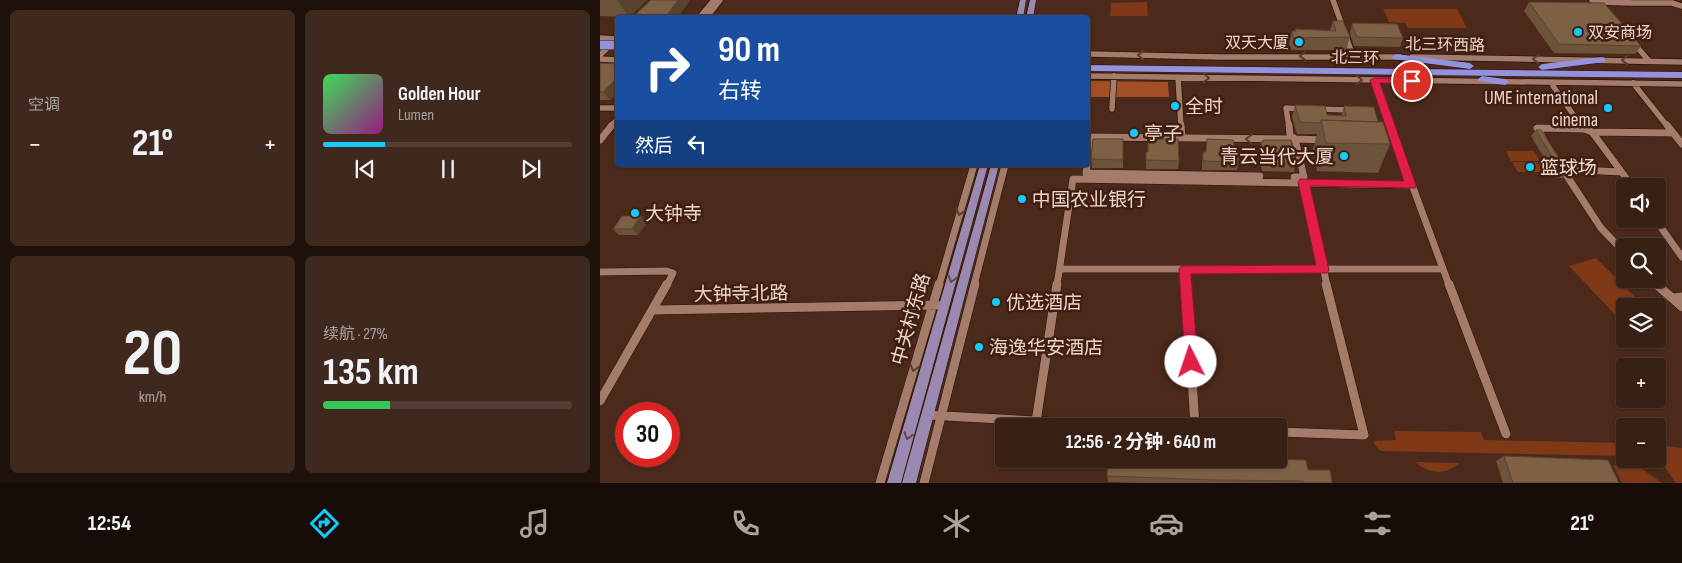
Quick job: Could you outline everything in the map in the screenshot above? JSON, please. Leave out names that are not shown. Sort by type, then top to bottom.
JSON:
[{"type":"highway","points":[[600,45],[615,45]]},
{"type":"highway","points":[[600,53],[615,52]]},
{"type":"highway","points":[[1396,57],[1470,66]]},
{"type":"highway","points":[[1545,70],[1602,60]]},
{"type":"highway","name":"北三环","points":[[1090,61],[1285,70],[1433,73],[1682,68]]},
{"type":"highway","name":"北三环","points":[[1090,68],[1470,66],[1682,75]]},
{"type":"highway","points":[[1223,78],[1285,70]]},
{"type":"highway","points":[[1545,70],[1609,79],[1682,82]]},
{"type":"highway","points":[[1433,73],[1505,82]]},
{"type":"main road","points":[[1019,15],[1023,0]]},
{"type":"main road","points":[[1030,15],[1033,0]]},
{"type":"main road","name":"中关村东路","points":[[894,483],[938,305],[983,167]]},
{"type":"main road","points":[[910,483],[994,167]]},
{"type":"street","points":[[702,15],[714,0]]},
{"type":"street","points":[[708,15],[720,0]]},
{"type":"street","points":[[1333,0],[1352,56]]},
{"type":"street","points":[[1594,1],[1671,2],[1682,6]]},
{"type":"street","points":[[1594,1],[1603,9]]},
{"type":"street","points":[[1628,37],[1649,61]]},
{"type":"street","points":[[600,38],[615,39]]},
{"type":"street","points":[[600,53],[615,41]]},
{"type":"street","name":"北三环西路","points":[[1090,52],[1218,57],[1352,56],[1682,62]]},
{"type":"street","points":[[600,59],[615,60]]},
{"type":"street","name":"北三环西路","points":[[1090,76],[1505,82],[1682,82]]},
{"type":"street","points":[[1112,109],[1114,76]]},
{"type":"street","points":[[1178,77],[1182,138]]},
{"type":"street","points":[[1375,80],[1382,114],[1392,142],[1411,185],[1506,434]]},
{"type":"street","points":[[1633,83],[1682,144]]},
{"type":"street","points":[[1554,86],[1584,128]]},
{"type":"street","points":[[600,108],[615,108]]},
{"type":"street","points":[[1087,167],[1086,173],[1304,177],[1295,140],[1290,135],[1286,108],[1361,110]]},
{"type":"street","points":[[600,140],[615,122]]},
{"type":"street","points":[[1547,144],[1537,128],[1584,128],[1592,132],[1673,133]]},
{"type":"street","points":[[1592,132],[1626,178]]},
{"type":"street","points":[[1090,137],[1337,140]]},
{"type":"street","points":[[1557,160],[1601,228],[1616,244]]},
{"type":"street","name":"中关村东路","points":[[880,483],[938,305],[973,167]]},
{"type":"street","points":[[924,483],[1004,167]]},
{"type":"street","points":[[1562,168],[1621,172]]},
{"type":"street","points":[[1037,418],[1073,180],[1411,185]]},
{"type":"street","points":[[1287,432],[1364,434],[1323,270],[1304,182]]},
{"type":"street","points":[[1661,228],[1682,257]]},
{"type":"street","points":[[1060,269],[1442,269]]},
{"type":"street","points":[[1185,269],[1194,418]]},
{"type":"street","name":"大钟寺北路","points":[[600,272],[667,271],[673,273],[654,310],[938,305]]},
{"type":"street","points":[[1660,288],[1682,307]]},
{"type":"street","points":[[1672,298],[1682,297]]},
{"type":"street","points":[[600,401],[654,310]]},
{"type":"street","points":[[927,415],[995,419]]},
{"type":"shaded area","points":[[1147,2],[1148,16],[1110,16],[1111,3]]},
{"type":"shaded area","points":[[1383,9],[1457,9],[1467,28],[1408,28],[1405,23],[1389,22]]},
{"type":"shaded area","points":[[1090,81],[1168,82],[1169,97],[1090,97]]},
{"type":"shaded area","name":"篮球场","points":[[1506,151],[1534,151],[1540,161],[1511,161]]},
{"type":"shaded area","name":"篮球场","points":[[1512,162],[1541,162],[1547,172],[1518,172]]},
{"type":"shaded area","points":[[1596,258],[1616,278],[1616,288],[1626,288],[1636,298],[1616,298],[1616,316],[1569,266]]},
{"type":"shaded area","points":[[1394,431],[1481,432],[1484,440],[1616,443],[1616,456],[1381,451],[1374,444],[1374,441],[1396,440]]},
{"type":"shaded area","points":[[1666,446],[1682,448],[1682,483],[1676,483],[1666,468]]},
{"type":"shaded area","points":[[1415,462],[1459,463],[1448,470],[1437,472],[1426,469]]},
{"type":"shaded area","points":[[1613,465],[1616,465],[1616,468],[1641,468],[1662,483],[1622,483]]},
{"type":"building","points":[[651,0],[678,0],[668,14],[665,15],[636,14]]},
{"type":"building","name":"双安商场","points":[[1529,2],[1604,3],[1641,46],[1559,44]]},
{"type":"building","points":[[1333,21],[1343,21],[1350,37],[1293,38],[1292,31],[1296,31],[1295,29],[1336,31]]},
{"type":"building","points":[[1353,23],[1397,24],[1403,38],[1357,37],[1352,25]]},
{"type":"building","points":[[600,63],[615,64],[615,80],[603,92],[600,92]]},
{"type":"building","points":[[1295,105],[1325,106],[1327,115],[1346,116],[1344,106],[1374,107],[1378,122],[1321,120],[1321,123],[1300,122]]},
{"type":"building","points":[[1321,120],[1383,122],[1390,144],[1326,143]]},
{"type":"building","points":[[1536,130],[1541,130],[1568,172],[1561,172]]},
{"type":"building","points":[[1093,139],[1123,139],[1123,160],[1091,159]]},
{"type":"building","points":[[1151,139],[1178,139],[1179,161],[1146,160],[1148,142],[1151,142]]},
{"type":"building","points":[[1207,139],[1233,140],[1236,152],[1238,152],[1239,162],[1203,161],[1203,152],[1206,152]]},
{"type":"building","points":[[1263,140],[1291,140],[1296,163],[1264,163],[1261,142]]},
{"type":"building","points":[[622,216],[641,216],[632,229],[613,229]]},
{"type":"building","points":[[1504,456],[1608,460],[1619,483],[1513,483]]},
{"type":"building","points":[[1287,460],[1306,460],[1308,470],[1330,470],[1332,483],[1303,483],[1303,481],[1107,476],[1107,468],[1287,468]]},
{"type":"place","name":"双安商场","points":[[1578,32]]},
{"type":"place","name":"双天大厦","points":[[1299,42]]},
{"type":"place","name":"全时","points":[[1175,106]]},
{"type":"place","name":"UME international cinema","points":[[1608,108]]},
{"type":"place","name":"亭子","points":[[1134,133]]},
{"type":"place","name":"青云当代大厦","points":[[1344,156]]},
{"type":"place","name":"篮球场","points":[[1530,167]]},
{"type":"place","name":"中国农业银行","points":[[1022,199]]},
{"type":"place","name":"大钟寺","points":[[635,213]]},
{"type":"place","name":"优选酒店","points":[[996,302]]},
{"type":"place","name":"海逸华安酒店","points":[[979,347]]},
{"type":"route","points":[[1191,362],[1185,269],[1323,270],[1304,182],[1411,185],[1375,80],[1412,81]]}]
